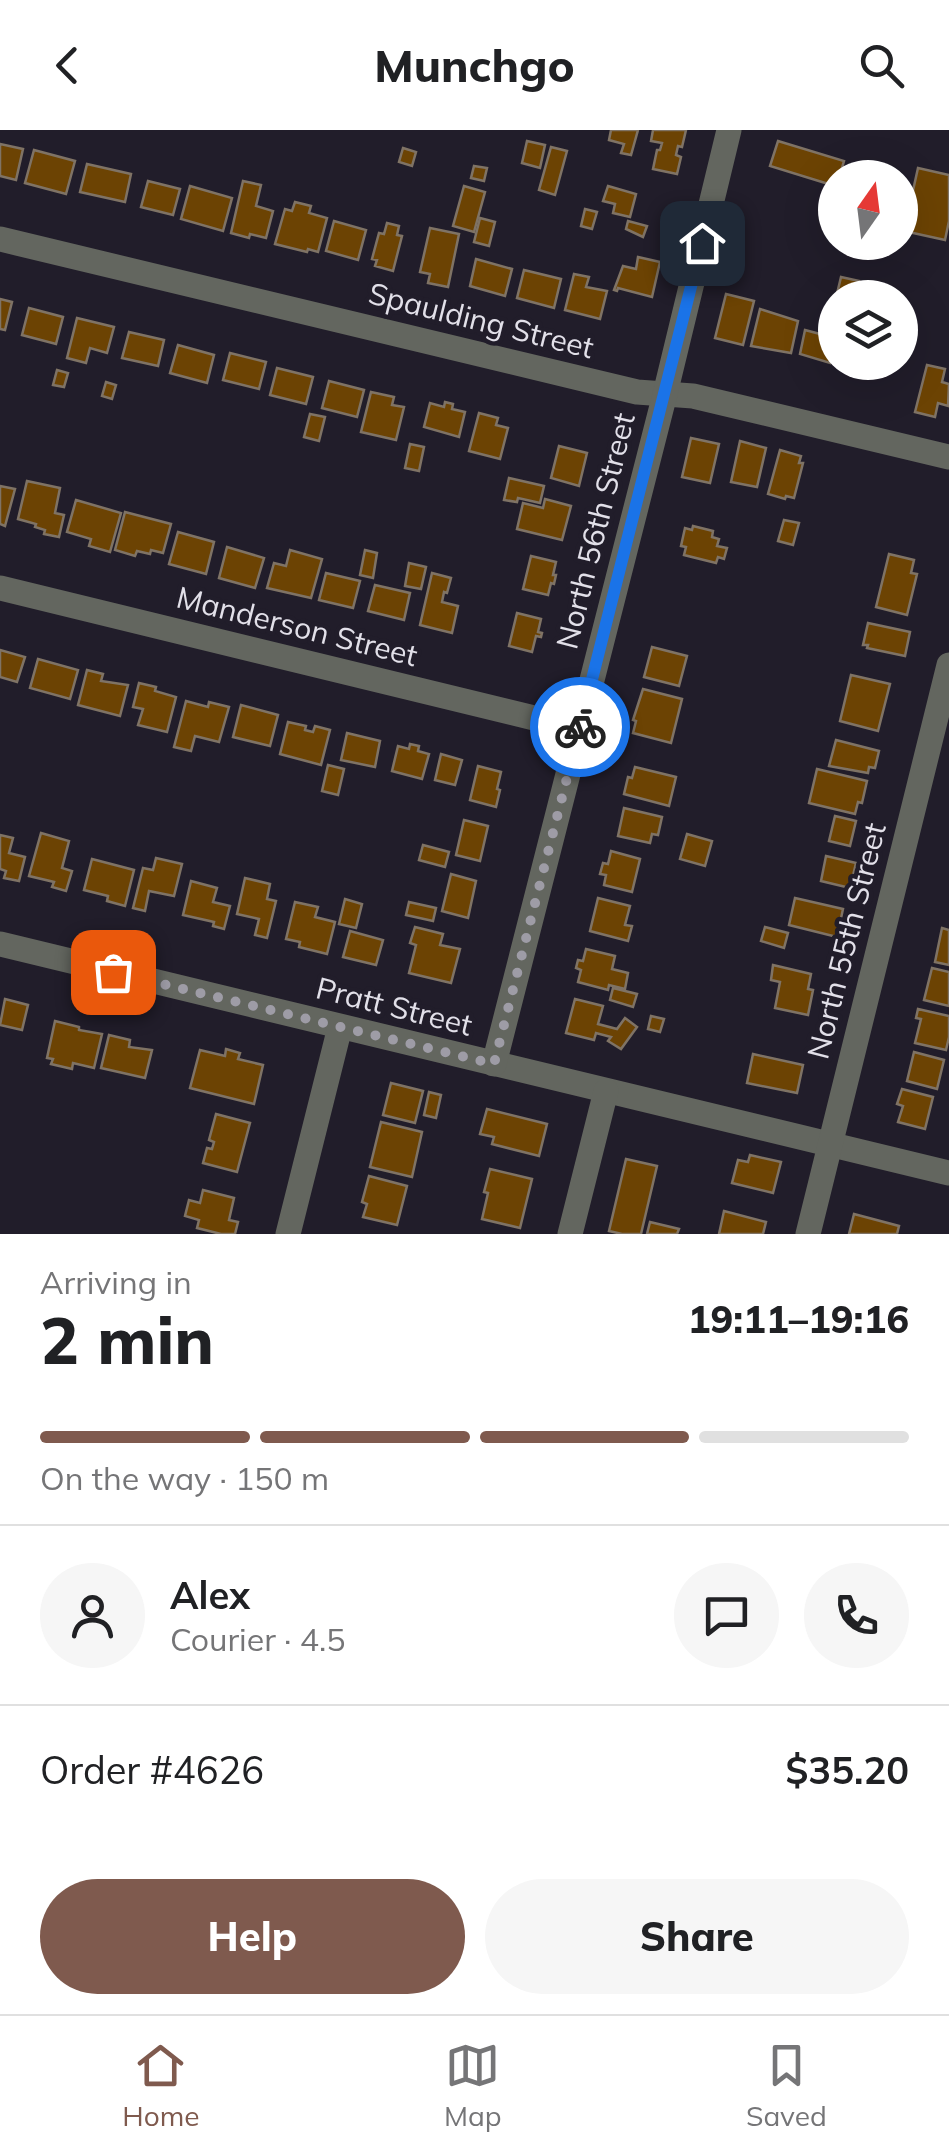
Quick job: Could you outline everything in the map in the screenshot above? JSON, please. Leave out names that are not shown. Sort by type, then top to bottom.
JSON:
[{"type":"street","name":"North 56th Street","points":[[494,1064],[729,130]]},
{"type":"street","name":"Spaulding Street","points":[[0,239],[637,392],[692,396],[949,456]]},
{"type":"street","name":"Manderson Street","points":[[0,588],[579,729]]},
{"type":"street","name":"North 55th Street","points":[[808,1234],[949,664]]},
{"type":"street","name":"Pratt Street","points":[[0,944],[949,1172]]},
{"type":"street","points":[[288,1234],[340,1027]]},
{"type":"street","points":[[570,1234],[606,1091]]},
{"type":"building","points":[[611,130],[638,130],[631,155],[621,153],[624,144],[609,140]]},
{"type":"building","points":[[653,130],[686,130],[676,155],[681,157],[677,174],[653,169],[662,143],[651,141]]},
{"type":"building","points":[[527,141],[545,145],[540,168],[522,163]]},
{"type":"building","points":[[778,141],[841,160],[818,160],[818,181],[770,166]]},
{"type":"building","points":[[0,144],[23,149],[16,180],[0,176]]},
{"type":"building","points":[[551,147],[567,151],[555,195],[539,190]]},
{"type":"building","points":[[403,148],[416,152],[412,166],[399,162]]},
{"type":"building","points":[[34,150],[75,161],[66,194],[25,183]]},
{"type":"building","points":[[87,164],[131,174],[125,202],[80,192]]},
{"type":"building","points":[[474,166],[487,168],[484,181],[471,178]]},
{"type":"building","points":[[918,168],[949,175],[945,240],[918,234]]},
{"type":"building","points":[[148,181],[180,189],[173,215],[141,207]]},
{"type":"building","points":[[243,181],[261,185],[256,206],[273,211],[266,238],[231,233]]},
{"type":"building","points":[[190,186],[232,198],[223,231],[181,219]]},
{"type":"building","points":[[464,186],[485,192],[474,232],[453,226]]},
{"type":"building","points":[[608,186],[636,194],[630,217],[613,213],[615,204],[603,201]]},
{"type":"building","points":[[295,202],[311,206],[309,213],[327,218],[318,252],[275,244],[285,209],[292,211]]},
{"type":"building","points":[[585,209],[597,212],[592,229],[581,226]]},
{"type":"building","points":[[480,218],[495,222],[489,246],[474,242]]},
{"type":"building","points":[[334,221],[366,230],[358,260],[326,251]]},
{"type":"building","points":[[628,221],[647,226],[643,237],[626,229]]},
{"type":"building","points":[[387,223],[399,226],[397,235],[402,236],[393,271],[375,266],[377,260],[372,259],[379,233],[384,234]]},
{"type":"building","points":[[430,228],[459,234],[448,287],[428,283],[430,274],[420,272]]},
{"type":"building","points":[[638,257],[660,262],[652,297],[614,290],[623,266],[636,269]]},
{"type":"building","points":[[476,259],[512,269],[505,296],[470,286]]},
{"type":"building","points":[[524,270],[561,279],[554,308],[517,298]]},
{"type":"building","points":[[574,274],[589,277],[586,287],[607,291],[600,319],[565,310]]},
{"type":"building","points":[[726,294],[754,301],[743,345],[715,338]]},
{"type":"building","points":[[0,299],[12,302],[5,330],[0,329]]},
{"type":"building","points":[[29,308],[63,317],[56,344],[22,335]]},
{"type":"building","points":[[760,309],[798,321],[791,353],[751,346]]},
{"type":"building","points":[[77,318],[114,327],[107,353],[90,348],[86,363],[67,358]]},
{"type":"building","points":[[805,330],[818,333],[818,359],[800,354]]},
{"type":"building","points":[[129,332],[164,340],[158,366],[122,358]]},
{"type":"building","points":[[178,345],[214,355],[207,383],[170,373]]},
{"type":"building","points":[[230,353],[266,362],[259,389],[223,380]]},
{"type":"building","points":[[927,365],[945,369],[942,382],[949,384],[948,406],[938,403],[935,417],[915,412]]},
{"type":"building","points":[[277,368],[313,377],[306,404],[270,395]]},
{"type":"building","points":[[57,370],[68,373],[64,387],[53,385]]},
{"type":"building","points":[[329,381],[364,390],[357,417],[322,408]]},
{"type":"building","points":[[106,382],[116,385],[112,399],[102,396]]},
{"type":"building","points":[[371,392],[394,397],[392,405],[404,407],[396,440],[361,432]]},
{"type":"building","points":[[445,402],[453,404],[452,409],[465,412],[459,437],[424,427],[430,403],[444,407]]},
{"type":"building","points":[[479,413],[498,418],[496,425],[508,428],[500,459],[469,451]]},
{"type":"building","points":[[310,414],[325,417],[319,441],[304,437]]},
{"type":"building","points":[[691,438],[719,444],[710,483],[682,477]]},
{"type":"building","points":[[740,441],[766,448],[757,487],[731,482]]},
{"type":"building","points":[[410,444],[424,447],[419,471],[405,468]]},
{"type":"building","points":[[559,446],[587,453],[579,486],[551,478]]},
{"type":"building","points":[[780,450],[801,456],[799,463],[803,463],[794,498],[768,494]]},
{"type":"building","points":[[509,478],[544,486],[540,503],[518,498],[517,502],[504,500]]},
{"type":"building","points":[[27,481],[60,488],[55,513],[64,515],[59,537],[44,534],[45,530],[35,527],[36,524],[18,519]]},
{"type":"building","points":[[0,486],[15,489],[5,526],[0,524]]},
{"type":"building","points":[[545,499],[571,506],[562,540],[517,529],[523,503],[543,508]]},
{"type":"building","points":[[76,500],[121,513],[110,552],[89,546],[91,539],[67,532]]},
{"type":"building","points":[[125,512],[171,524],[163,553],[137,551],[135,556],[115,550]]},
{"type":"building","points":[[784,520],[799,523],[793,545],[778,541]]},
{"type":"building","points":[[693,526],[713,531],[712,537],[719,539],[717,546],[727,548],[724,559],[718,557],[716,563],[684,555],[686,547],[681,546],[685,528],[692,530]]},
{"type":"building","points":[[178,532],[214,542],[206,574],[169,564]]},
{"type":"building","points":[[227,547],[264,558],[255,588],[219,578]]},
{"type":"building","points":[[290,550],[322,559],[311,598],[267,588],[274,563],[286,566]]},
{"type":"building","points":[[365,550],[377,553],[373,578],[360,575]]},
{"type":"building","points":[[889,554],[914,560],[911,573],[917,574],[907,615],[876,607]]},
{"type":"building","points":[[531,556],[556,562],[554,584],[551,583],[548,595],[523,589]]},
{"type":"building","points":[[409,563],[426,567],[421,589],[405,586]]},
{"type":"building","points":[[326,573],[360,581],[353,608],[319,600]]},
{"type":"building","points":[[432,573],[451,578],[442,602],[458,606],[452,633],[420,625]]},
{"type":"building","points":[[375,585],[410,593],[404,620],[368,611]]},
{"type":"building","points":[[517,613],[541,619],[541,637],[536,636],[532,652],[509,646]]},
{"type":"building","points":[[868,623],[910,632],[905,656],[863,645]]},
{"type":"building","points":[[652,647],[687,656],[679,686],[644,677]]},
{"type":"building","points":[[0,650],[25,657],[17,682],[0,677]]},
{"type":"building","points":[[38,659],[78,670],[70,699],[30,688]]},
{"type":"building","points":[[87,670],[103,674],[101,681],[128,685],[120,716],[78,705]]},
{"type":"building","points":[[851,675],[890,684],[878,731],[840,721]]},
{"type":"building","points":[[139,683],[176,697],[167,732],[138,725],[143,709],[133,707]]},
{"type":"building","points":[[643,689],[682,699],[671,743],[633,733]]},
{"type":"building","points":[[186,701],[229,707],[219,742],[195,736],[191,751],[174,747]]},
{"type":"building","points":[[241,705],[278,715],[270,746],[233,737]]},
{"type":"building","points":[[288,722],[313,732],[315,726],[330,730],[321,765],[280,754]]},
{"type":"building","points":[[347,733],[380,741],[375,767],[341,760]]},
{"type":"building","points":[[836,740],[879,751],[875,768],[869,767],[868,773],[829,766]]},
{"type":"building","points":[[410,744],[429,754],[422,779],[392,771],[398,746],[409,749]]},
{"type":"building","points":[[441,754],[462,760],[455,785],[435,780]]},
{"type":"building","points":[[328,765],[344,769],[338,795],[322,791]]},
{"type":"building","points":[[478,766],[501,772],[496,807],[470,800]]},
{"type":"building","points":[[635,767],[676,777],[669,806],[624,794]]},
{"type":"building","points":[[817,769],[867,781],[855,814],[809,803]]},
{"type":"building","points":[[624,808],[662,817],[658,835],[652,834],[650,843],[618,836]]},
{"type":"building","points":[[835,816],[856,821],[850,846],[829,841]]},
{"type":"building","points":[[464,820],[488,826],[480,861],[456,855]]},
{"type":"building","points":[[41,833],[69,841],[62,868],[72,871],[66,891],[52,887],[54,882],[29,876]]},
{"type":"building","points":[[687,834],[712,841],[705,866],[680,859]]},
{"type":"building","points":[[0,835],[13,838],[9,853],[25,857],[19,881],[4,878],[6,871],[0,869]]},
{"type":"building","points":[[423,845],[449,852],[445,867],[419,860]]},
{"type":"building","points":[[611,851],[640,859],[632,892],[604,885],[606,875],[600,874]]},
{"type":"building","points":[[826,856],[856,863],[850,888],[821,881]]},
{"type":"building","points":[[156,858],[182,864],[174,896],[149,891],[145,911],[133,908],[143,868],[153,870]]},
{"type":"building","points":[[92,859],[134,870],[125,906],[107,901],[108,896],[84,890]]},
{"type":"building","points":[[451,874],[476,881],[468,918],[442,911]]},
{"type":"building","points":[[245,878],[270,884],[267,899],[276,901],[267,938],[255,935],[259,919],[237,914]]},
{"type":"building","points":[[191,881],[217,888],[213,902],[230,906],[224,929],[213,926],[214,922],[183,915]]},
{"type":"building","points":[[598,898],[630,906],[625,925],[632,926],[628,941],[590,931]]},
{"type":"building","points":[[795,898],[843,909],[837,937],[789,925]]},
{"type":"building","points":[[345,899],[362,904],[356,928],[339,924]]},
{"type":"building","points":[[295,902],[318,907],[315,917],[335,922],[327,954],[299,947],[300,942],[286,939]]},
{"type":"building","points":[[409,902],[436,908],[433,921],[406,915]]},
{"type":"building","points":[[415,927],[443,934],[440,945],[460,949],[451,983],[409,973],[416,945],[410,943]]},
{"type":"building","points":[[765,927],[788,933],[784,948],[761,941]]},
{"type":"building","points":[[942,928],[949,930],[949,965],[935,962]]},
{"type":"building","points":[[350,931],[383,940],[376,965],[343,957]]},
{"type":"building","points":[[586,949],[615,956],[612,969],[628,973],[625,989],[609,985],[608,990],[578,982],[581,970],[576,968]]},
{"type":"building","points":[[773,965],[811,974],[808,989],[813,990],[808,1015],[775,1008],[780,982],[771,980]]},
{"type":"building","points":[[932,968],[949,972],[949,1006],[924,1000]]},
{"type":"building","points":[[613,988],[637,994],[633,1007],[610,1000]]},
{"type":"building","points":[[5,999],[28,1005],[22,1030],[0,1025]]},
{"type":"building","points":[[575,999],[603,1006],[598,1024],[617,1029],[625,1018],[637,1027],[621,1049],[608,1041],[611,1037],[596,1033],[594,1040],[566,1033]]},
{"type":"building","points":[[918,1009],[949,1016],[946,1050],[915,1043],[921,1019],[916,1018]]},
{"type":"building","points":[[651,1016],[664,1019],[660,1032],[648,1029]]},
{"type":"building","points":[[55,1021],[102,1034],[94,1068],[73,1063],[72,1069],[51,1064],[53,1059],[47,1058]]},
{"type":"building","points":[[109,1035],[130,1040],[129,1047],[152,1050],[145,1078],[101,1068]]},
{"type":"building","points":[[226,1049],[240,1053],[238,1059],[263,1065],[254,1104],[190,1088],[200,1050],[225,1056]]},
{"type":"building","points":[[914,1052],[944,1060],[937,1089],[907,1081]]},
{"type":"building","points":[[753,1054],[803,1065],[797,1093],[747,1083]]},
{"type":"building","points":[[391,1083],[423,1091],[415,1123],[383,1115]]},
{"type":"building","points":[[902,1089],[933,1097],[925,1129],[898,1122],[903,1106],[897,1104]]},
{"type":"building","points":[[429,1092],[441,1095],[436,1118],[424,1115]]},
{"type":"building","points":[[487,1109],[547,1124],[539,1156],[492,1144],[494,1137],[480,1134]]},
{"type":"building","points":[[216,1114],[250,1123],[237,1172],[203,1163],[207,1148],[212,1149],[214,1142],[209,1140]]},
{"type":"building","points":[[381,1122],[422,1132],[412,1177],[370,1167]]},
{"type":"building","points":[[750,1155],[781,1162],[773,1193],[732,1183],[738,1160],[748,1162]]},
{"type":"building","points":[[626,1159],[657,1166],[641,1234],[609,1231]]},
{"type":"building","points":[[490,1169],[532,1179],[520,1228],[482,1219]]},
{"type":"building","points":[[369,1176],[407,1186],[397,1225],[363,1217],[367,1204],[362,1202]]},
{"type":"building","points":[[203,1190],[234,1198],[229,1220],[238,1222],[235,1234],[197,1228],[199,1220],[185,1216],[189,1200],[200,1203]]},
{"type":"building","points":[[724,1211],[766,1222],[763,1234],[719,1234]]},
{"type":"building","points":[[854,1214],[899,1226],[897,1234],[849,1234]]},
{"type":"building","points":[[650,1222],[679,1229],[677,1234],[647,1234]]},
{"type":"way so far","points":[[113,972],[494,1064],[580,727]]},
{"type":"route","points":[[580,727],[702,243]]}]
